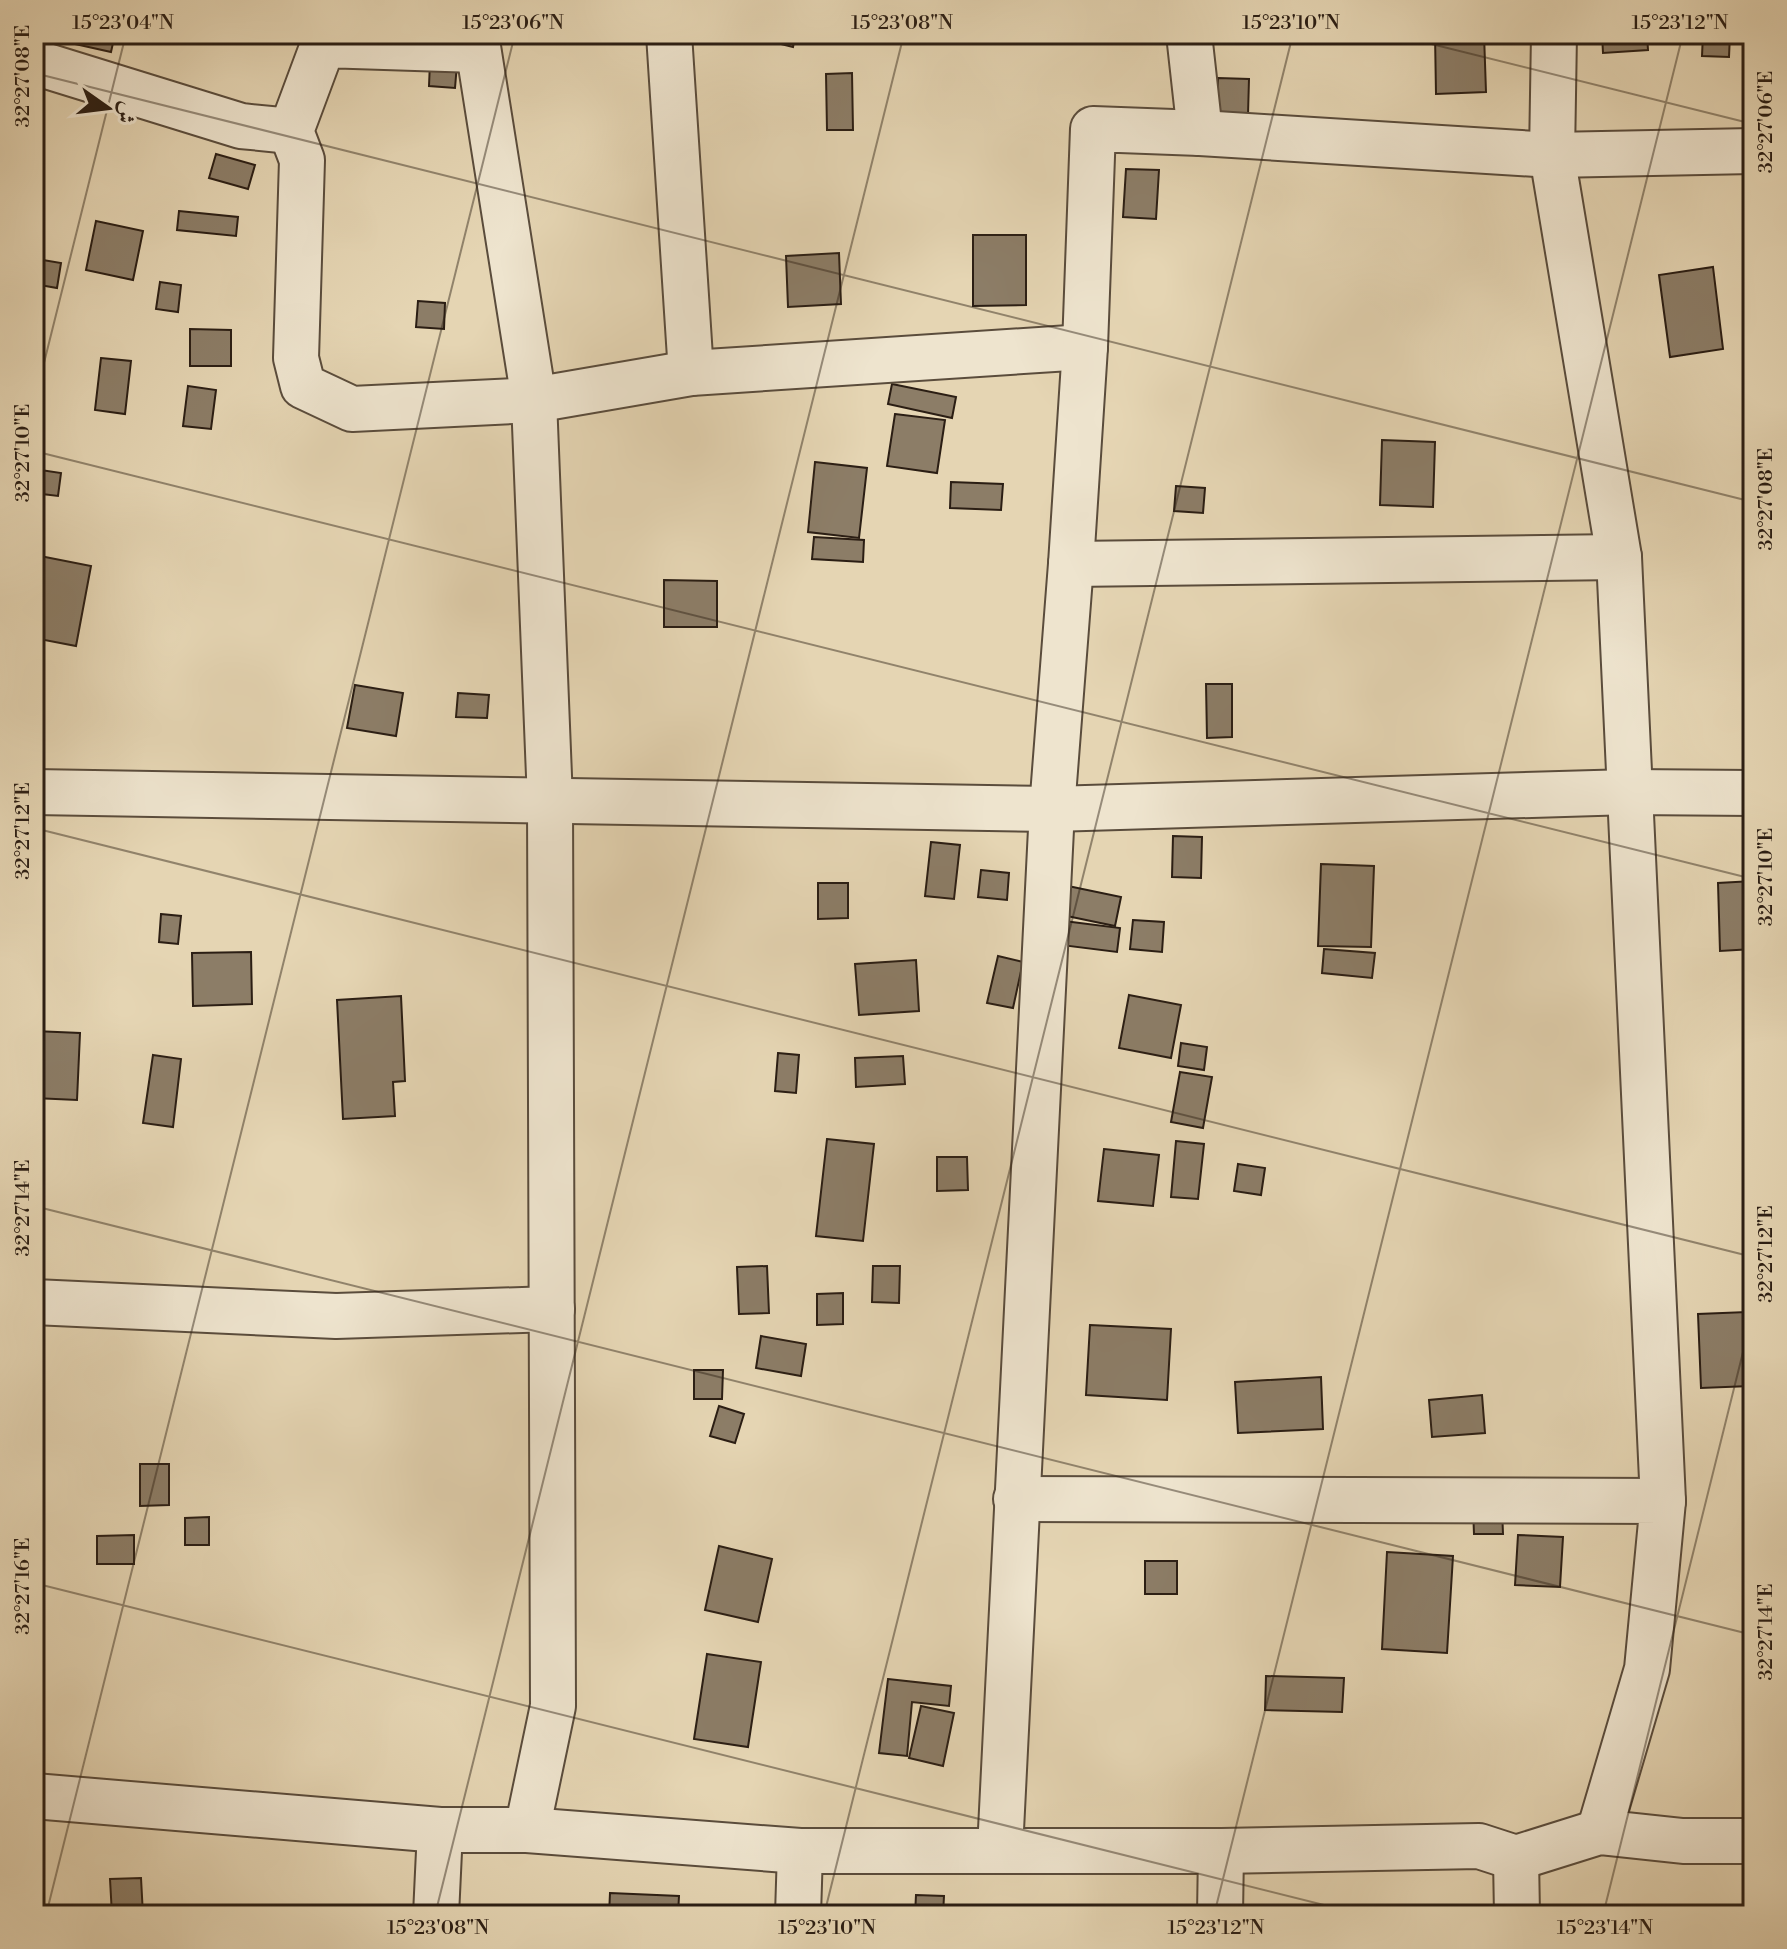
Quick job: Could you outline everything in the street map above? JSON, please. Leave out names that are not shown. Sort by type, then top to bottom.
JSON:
[{"type":"street","points":[[669,34],[691,373]]},
{"type":"street","points":[[1189,34],[1200,133]]},
{"type":"street","points":[[1554,34],[1552,155],[1619,557],[1663,1501],[1647,1669],[1599,1832]]},
{"type":"street","points":[[527,1830],[553,1706],[550,801],[534,400],[477,42],[323,45],[291,131],[302,160],[296,358],[303,386],[352,409],[534,400],[691,373],[1085,347]]},
{"type":"street","points":[[34,62],[241,126],[291,131]]},
{"type":"street","points":[[1000,1850],[1052,809],[1085,347],[1093,129],[1552,155],[1753,151]]},
{"type":"street","points":[[1071,564],[1619,557]]},
{"type":"street","points":[[34,792],[1052,809],[1630,792],[1753,793]]},
{"type":"street","points":[[34,1302],[336,1316],[552,1309]]},
{"type":"street","points":[[1016,1499],[1663,1501]]},
{"type":"street","points":[[34,1796],[440,1830],[527,1830],[800,1851],[1221,1851],[1479,1846],[1516,1858],[1599,1832],[1683,1841],[1753,1841]]},
{"type":"street","points":[[436,1915],[440,1830]]},
{"type":"street","points":[[798,1915],[800,1851]]},
{"type":"street","points":[[1220,1915],[1221,1851]]},
{"type":"street","points":[[1516,1858],[1517,1915]]},
{"type":"building","points":[[68,34],[115,34],[111,52],[66,42]]},
{"type":"building","points":[[741,34],[796,34],[793,47]]},
{"type":"building","points":[[1435,34],[1484,34],[1486,92],[1436,94]]},
{"type":"building","points":[[1602,34],[1647,34],[1648,50],[1603,53]]},
{"type":"building","points":[[1703,34],[1730,34],[1729,57],[1702,56]]},
{"type":"building","points":[[430,62],[457,64],[455,88],[429,86]]},
{"type":"building","points":[[852,73],[853,130],[827,130],[826,74]]},
{"type":"building","points":[[1218,78],[1249,79],[1248,115],[1217,115]]},
{"type":"building","points":[[216,154],[255,165],[248,189],[209,178]]},
{"type":"building","points":[[1126,169],[1159,170],[1156,219],[1123,217]]},
{"type":"building","points":[[179,211],[238,217],[236,236],[177,230]]},
{"type":"building","points":[[96,221],[143,231],[133,280],[86,270]]},
{"type":"building","points":[[973,235],[1026,235],[1026,305],[973,306]]},
{"type":"building","points":[[839,253],[841,304],[788,307],[786,256]]},
{"type":"building","points":[[37,259],[61,263],[57,288],[34,284]]},
{"type":"building","points":[[1713,267],[1723,349],[1670,357],[1659,275]]},
{"type":"building","points":[[160,282],[181,285],[178,312],[156,309]]},
{"type":"building","points":[[418,301],[445,303],[444,329],[416,327]]},
{"type":"building","points":[[190,329],[231,330],[231,366],[190,366]]},
{"type":"building","points":[[101,358],[131,361],[125,414],[95,410]]},
{"type":"building","points":[[892,384],[956,397],[952,418],[888,404]]},
{"type":"building","points":[[188,386],[216,390],[211,429],[183,426]]},
{"type":"building","points":[[895,414],[945,420],[937,473],[887,466]]},
{"type":"building","points":[[1382,440],[1435,442],[1433,507],[1380,505]]},
{"type":"building","points":[[815,462],[867,468],[859,538],[808,532]]},
{"type":"building","points":[[34,469],[61,473],[58,496],[34,493]]},
{"type":"building","points":[[951,482],[1003,484],[1001,510],[950,508]]},
{"type":"building","points":[[1176,486],[1205,488],[1203,513],[1174,511]]},
{"type":"building","points":[[814,537],[864,540],[863,562],[812,559]]},
{"type":"building","points":[[35,555],[91,566],[76,646],[34,638]]},
{"type":"building","points":[[664,580],[717,581],[717,627],[664,627]]},
{"type":"building","points":[[1206,684],[1232,684],[1232,737],[1207,738]]},
{"type":"building","points":[[355,685],[403,693],[396,736],[347,728]]},
{"type":"building","points":[[458,693],[489,695],[487,718],[456,717]]},
{"type":"building","points":[[1173,836],[1202,837],[1201,878],[1172,877]]},
{"type":"building","points":[[931,842],[960,845],[954,899],[925,896]]},
{"type":"building","points":[[34,857],[41,857],[39,883],[34,883]]},
{"type":"building","points":[[1321,864],[1374,866],[1371,947],[1318,946]]},
{"type":"building","points":[[981,870],[1009,873],[1007,900],[978,897]]},
{"type":"building","points":[[1753,881],[1753,949],[1720,951],[1718,883]]},
{"type":"building","points":[[818,883],[848,883],[848,918],[818,919]]},
{"type":"building","points":[[1068,886],[1121,897],[1115,926],[1062,915]]},
{"type":"building","points":[[161,914],[181,916],[178,944],[159,942]]},
{"type":"building","points":[[1133,920],[1164,922],[1162,952],[1130,949]]},
{"type":"building","points":[[1064,921],[1120,928],[1117,952],[1061,945]]},
{"type":"building","points":[[1324,949],[1375,953],[1372,978],[1322,973]]},
{"type":"building","points":[[251,952],[252,1004],[193,1006],[192,953]]},
{"type":"building","points":[[998,956],[1023,962],[1013,1008],[987,1003]]},
{"type":"building","points":[[916,960],[919,1011],[859,1015],[855,964]]},
{"type":"building","points":[[1129,995],[1181,1005],[1171,1058],[1119,1048]]},
{"type":"building","points":[[401,996],[405,1081],[393,1082],[395,1116],[343,1119],[337,1000]]},
{"type":"building","points":[[34,1031],[80,1033],[77,1100],[34,1098]]},
{"type":"building","points":[[1181,1043],[1207,1047],[1204,1070],[1178,1066]]},
{"type":"building","points":[[778,1053],[799,1055],[796,1093],[775,1091]]},
{"type":"building","points":[[153,1055],[181,1059],[173,1127],[143,1123]]},
{"type":"building","points":[[903,1056],[905,1084],[856,1087],[855,1058]]},
{"type":"building","points":[[1180,1072],[1212,1077],[1203,1128],[1171,1122]]},
{"type":"building","points":[[827,1139],[874,1144],[863,1241],[816,1236]]},
{"type":"building","points":[[1176,1141],[1204,1144],[1198,1199],[1171,1197]]},
{"type":"building","points":[[1104,1149],[1159,1155],[1153,1206],[1098,1201]]},
{"type":"building","points":[[937,1157],[967,1157],[968,1190],[937,1191]]},
{"type":"building","points":[[1238,1164],[1265,1168],[1261,1195],[1234,1191]]},
{"type":"building","points":[[767,1266],[769,1313],[739,1314],[737,1267]]},
{"type":"building","points":[[873,1266],[900,1266],[899,1303],[872,1302]]},
{"type":"building","points":[[843,1293],[843,1324],[817,1325],[817,1294]]},
{"type":"building","points":[[1747,1312],[1750,1386],[1701,1388],[1698,1314]]},
{"type":"building","points":[[1090,1325],[1171,1329],[1167,1400],[1086,1395]]},
{"type":"building","points":[[761,1336],[806,1344],[801,1376],[756,1368]]},
{"type":"building","points":[[694,1370],[723,1370],[722,1399],[694,1399]]},
{"type":"building","points":[[1321,1377],[1323,1429],[1238,1433],[1235,1382]]},
{"type":"building","points":[[1482,1395],[1485,1433],[1432,1437],[1429,1400]]},
{"type":"building","points":[[719,1406],[744,1414],[735,1443],[710,1436]]},
{"type":"building","points":[[140,1464],[169,1464],[169,1505],[140,1506]]},
{"type":"building","points":[[1473,1508],[1502,1508],[1503,1534],[1474,1534]]},
{"type":"building","points":[[209,1517],[209,1545],[185,1545],[185,1518]]},
{"type":"building","points":[[134,1535],[134,1564],[97,1564],[97,1536]]},
{"type":"building","points":[[1518,1535],[1563,1537],[1560,1587],[1515,1585]]},
{"type":"building","points":[[719,1546],[772,1559],[758,1622],[705,1610]]},
{"type":"building","points":[[1387,1552],[1453,1556],[1447,1653],[1382,1649]]},
{"type":"building","points":[[1145,1561],[1177,1561],[1177,1594],[1145,1594]]},
{"type":"building","points":[[707,1654],[761,1662],[748,1747],[694,1739]]},
{"type":"building","points":[[1266,1676],[1344,1678],[1342,1712],[1265,1710]]},
{"type":"building","points":[[888,1679],[951,1686],[949,1706],[912,1702],[907,1756],[879,1753]]},
{"type":"building","points":[[921,1706],[954,1713],[943,1766],[909,1758]]},
{"type":"building","points":[[141,1878],[143,1915],[112,1915],[110,1879]]},
{"type":"building","points":[[610,1893],[679,1896],[678,1915],[609,1915]]},
{"type":"building","points":[[916,1895],[944,1896],[943,1915],[915,1915]]}]
